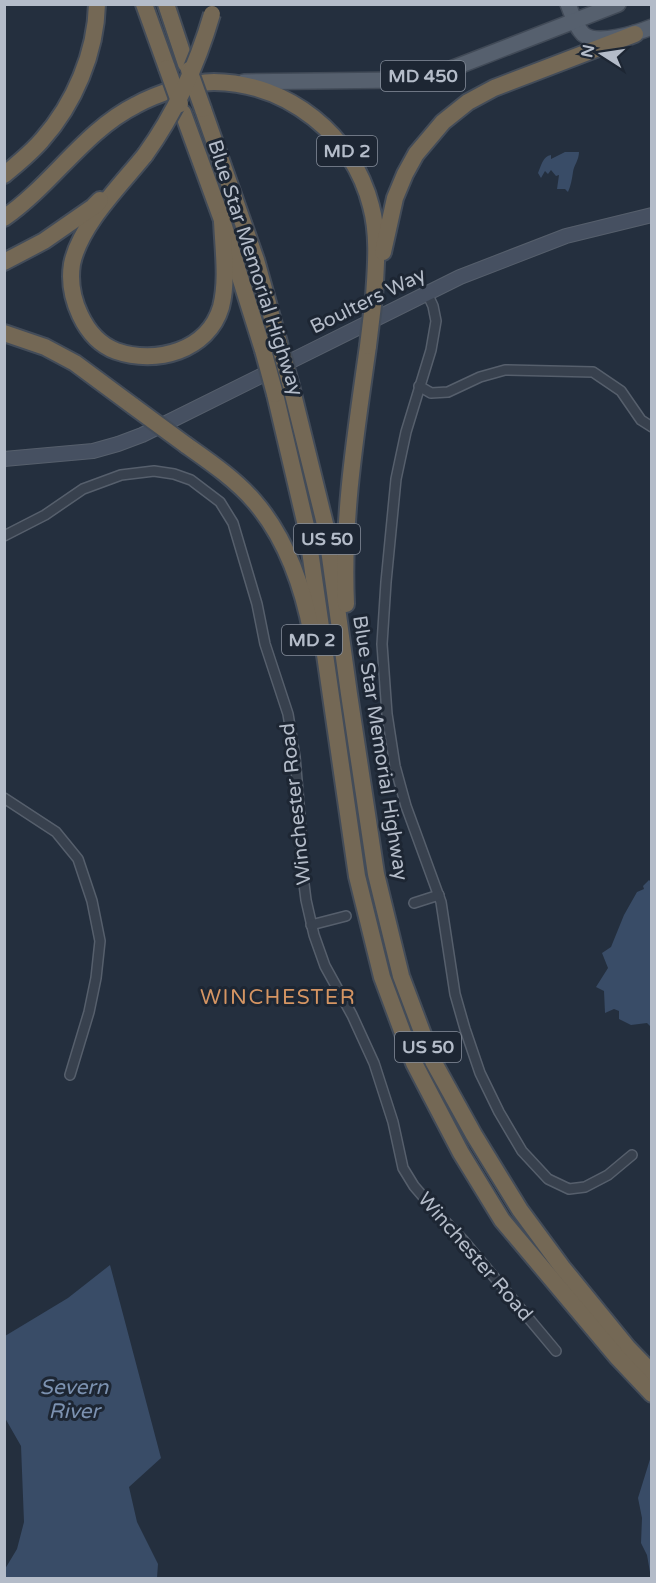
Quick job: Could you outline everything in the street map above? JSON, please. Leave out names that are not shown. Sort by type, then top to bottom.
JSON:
[{"type":"highway","points":[[4,175],[42,141],[65,110],[92,44],[97,4]]},
{"type":"highway","name":"Blue Star Memorial Highway","points":[[144,4],[222,220],[275,394],[306,530],[357,876],[382,977],[414,1063],[461,1152],[502,1220],[623,1353],[651,1372]]},
{"type":"highway","name":"Blue Star Memorial Highway","points":[[166,4],[256,260],[291,386],[326,528],[376,874],[402,976],[433,1061],[474,1135],[519,1210],[651,1394]]},
{"type":"highway","points":[[213,8],[200,51],[175,109],[145,155],[93,220],[81,240],[72,264],[72,291],[78,313],[94,336],[114,350],[136,356],[158,357],[177,353],[196,343],[211,327],[220,307],[224,284],[222,220]]},
{"type":"highway","points":[[374,297],[395,198],[416,154],[443,122],[468,102],[494,88],[635,34]]},
{"type":"highway","name":"MD 2","points":[[4,218],[115,116],[158,94],[206,83],[216,82],[241,86],[284,99],[321,123],[336,137],[352,158],[372,207],[376,259],[369,346],[351,467],[344,565],[349,694]]},
{"type":"highway","points":[[4,262],[44,241],[93,207],[145,155]]},
{"type":"highway","name":"MD 2","points":[[5,333],[45,347],[75,363],[228,476],[254,500],[276,530],[293,566],[305,602],[357,876]]},
{"type":"main road","points":[[568,4],[574,21],[583,34],[589,37],[597,39],[635,34],[651,27]]},
{"type":"main road","name":"MD 450","points":[[216,82],[399,80],[443,72],[618,4]]},
{"type":"street","name":"Boulters Way","points":[[4,459],[93,451],[142,435],[460,278],[555,240],[651,215]]},
{"type":"street","points":[[427,293],[433,306],[435,321],[430,350],[396,479],[389,535],[382,644],[387,714],[395,766],[406,806],[439,896],[455,994],[465,1029],[480,1073],[522,1151],[548,1179],[569,1189],[585,1187],[608,1175],[632,1155]]},
{"type":"street","points":[[419,386],[431,393],[448,392],[480,377],[505,370],[593,372],[621,392],[641,420],[651,427]]},
{"type":"street","name":"Winchester Road","points":[[4,536],[45,515],[83,489],[121,475],[154,471],[174,474],[191,480],[220,502],[233,523],[257,604],[265,644],[288,714],[295,757],[302,868],[311,925],[325,966],[352,1015],[374,1063],[393,1122],[403,1168],[414,1186],[438,1215],[465,1241],[556,1350]]},
{"type":"street","points":[[4,798],[56,832],[78,859],[92,901],[100,941],[96,978],[89,1012],[70,1075]]},
{"type":"street","points":[[414,903],[439,896]]},
{"type":"street","points":[[311,925],[346,916]]},
{"type":"water","points":[[565,152],[579,152],[568,192],[565,189],[557,189],[559,175],[556,176],[551,170],[548,174],[545,171],[541,178],[538,173],[546,157],[551,155],[551,159]]},
{"type":"water","points":[[649,880],[652,883],[651,1027],[647,1023],[631,1025],[619,1019],[619,1011],[614,1009],[605,1013],[604,991],[596,987],[608,968],[602,953],[611,947],[624,915],[637,892],[644,889],[643,886]]},
{"type":"water","name":"Severn River","points":[[110,1265],[161,1458],[129,1487],[137,1522],[158,1564],[157,1578],[5,1578],[5,1569],[17,1549],[24,1522],[21,1446],[5,1418],[5,1336],[68,1298]]},
{"type":"water","points":[[651,1456],[652,1578],[647,1555],[641,1543],[642,1518],[638,1498]]},
{"type":"district","name":"WINCHESTER","points":[[278,997]]}]
